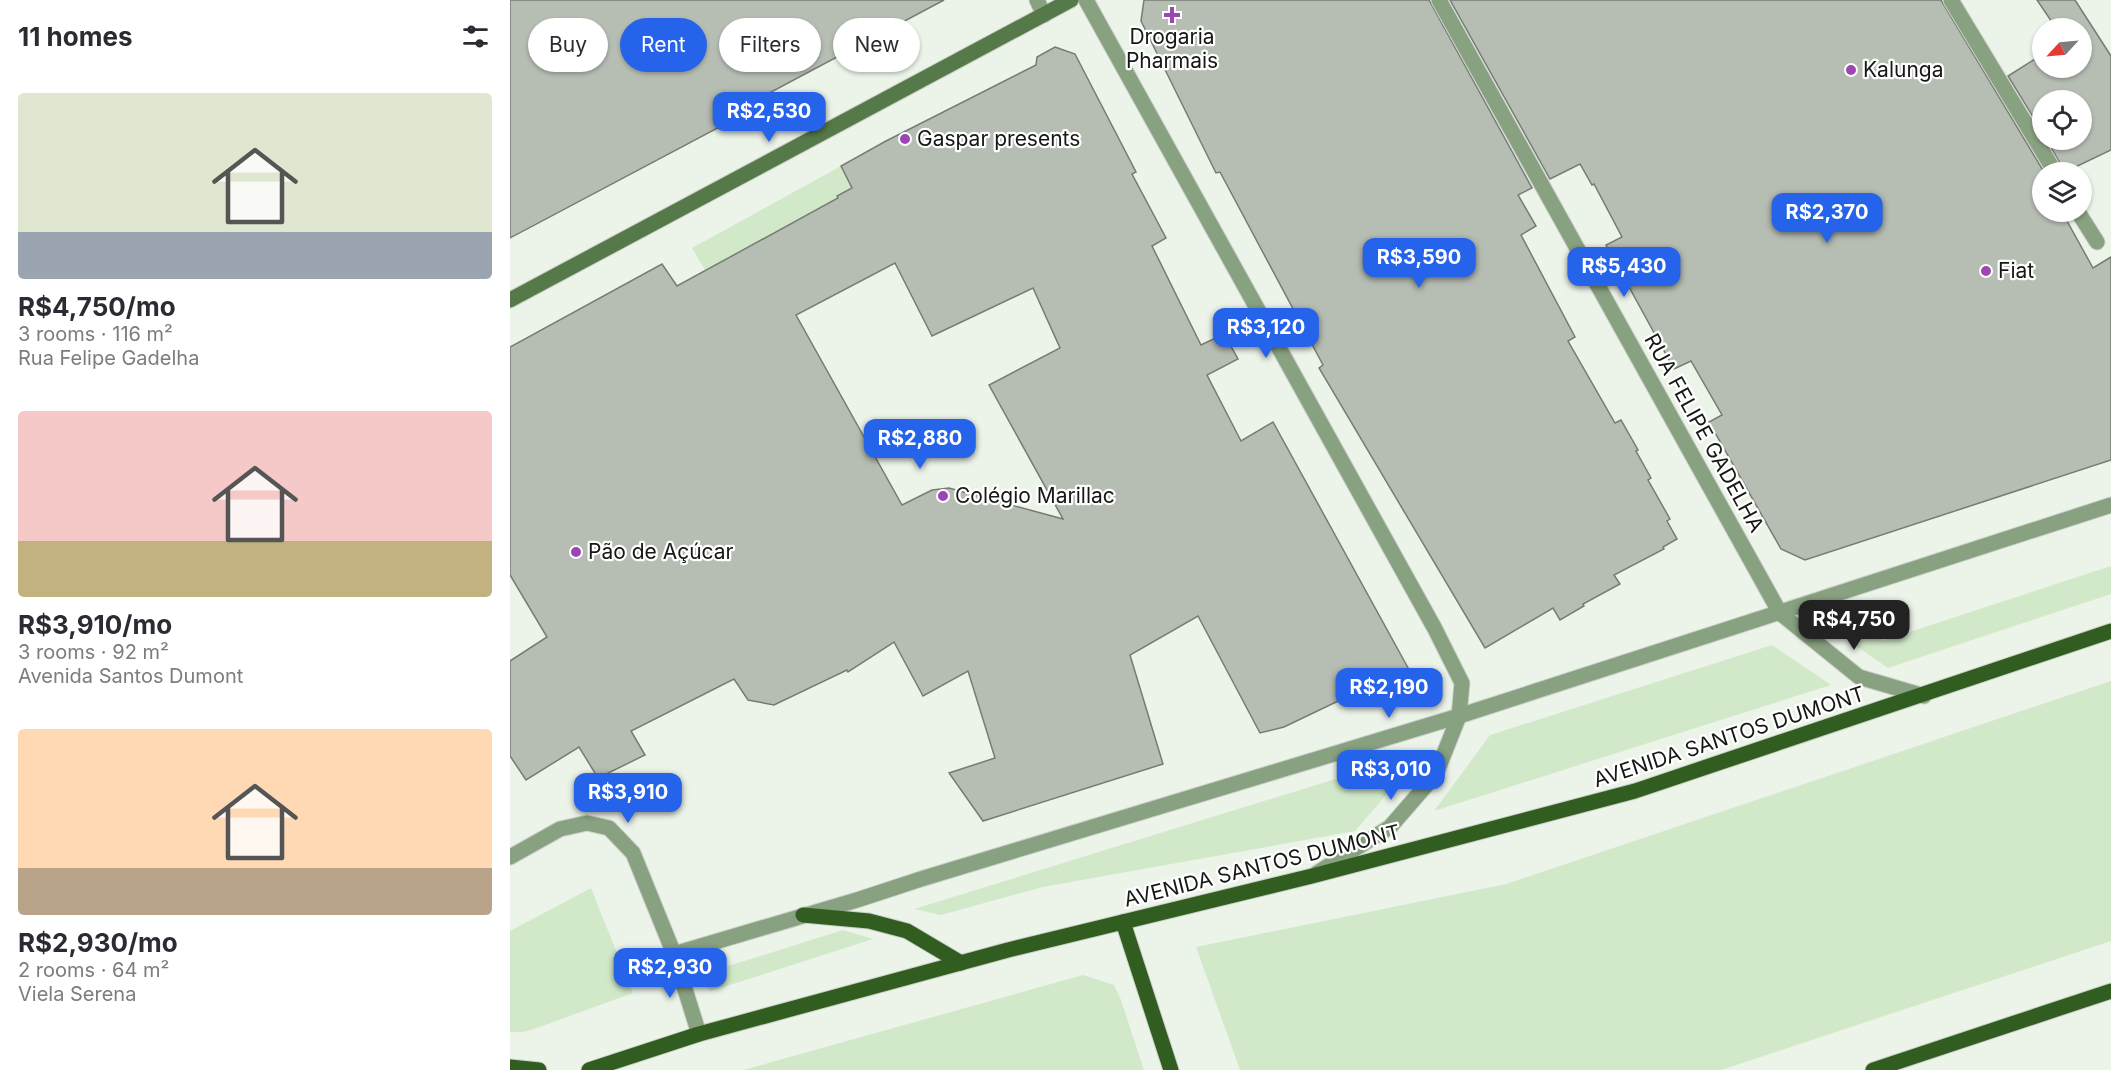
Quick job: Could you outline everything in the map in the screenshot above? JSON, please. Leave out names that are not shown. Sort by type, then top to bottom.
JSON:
[{"type":"main road","points":[[510,300],[1071,0]]},
{"type":"main road","name":"AVENIDA SANTOS DUMONT","points":[[589,1070],[699,1034],[961,963],[1312,876],[1635,791],[2111,632]]},
{"type":"main road","points":[[803,915],[869,921],[907,931],[961,963]]},
{"type":"main road","points":[[1123,922],[1171,1070]]},
{"type":"main road","points":[[1873,1070],[2111,992]]},
{"type":"main road","points":[[510,1067],[539,1070]]},
{"type":"street","points":[[1037,0],[1044,15]]},
{"type":"street","points":[[1086,0],[1442,640],[1462,682],[1459,716],[1436,774],[1390,827],[1312,876]]},
{"type":"street","name":"RUA FELIPE GADELHA","points":[[1438,0],[1780,612],[1859,677],[1924,696]]},
{"type":"street","points":[[1951,0],[2049,162]]},
{"type":"street","points":[[2084,222],[2097,242]]},
{"type":"street","points":[[674,954],[1459,716],[2111,505]]},
{"type":"street","points":[[510,857],[560,829],[587,823],[609,828],[633,853],[674,954],[699,1034]]},
{"type":"green space","points":[[841,166],[852,188],[837,196],[838,198],[705,270],[692,248]]},
{"type":"green space","points":[[2111,566],[2111,594],[1888,668],[1827,626],[1867,609],[1882,641]]},
{"type":"green space","points":[[1772,645],[1831,685],[1434,811],[1490,735]]},
{"type":"green space","points":[[2111,681],[2111,941],[1721,1070],[1240,1070],[1196,947],[1506,884]]},
{"type":"green space","points":[[1423,752],[1355,831],[1043,887],[941,915],[914,909]]},
{"type":"green space","points":[[591,888],[633,993],[534,1029],[510,1032],[510,931]]},
{"type":"green space","points":[[843,930],[873,939],[711,991],[703,985],[706,973]]},
{"type":"green space","points":[[1083,975],[1114,985],[1144,1070],[743,1070]]},
{"type":"building","points":[[510,0],[944,0],[910,18],[833,18],[833,59],[821,66],[821,18],[719,18],[719,72],[809,72],[760,98],[763,104],[510,238]]},
{"type":"building","points":[[1144,0],[1429,0],[1532,188],[1518,195],[1536,226],[1521,235],[1575,337],[1568,341],[1615,423],[1621,420],[1638,450],[1636,451],[1651,478],[1648,480],[1670,519],[1667,521],[1677,539],[1663,547],[1664,549],[1614,575],[1620,584],[1583,604],[1584,606],[1560,620],[1553,608],[1485,648],[1319,368],[1323,365],[1220,172],[1216,173],[1141,21]]},
{"type":"building","points":[[1450,0],[1941,0],[2038,162],[2032,162],[2032,222],[2068,222],[2093,268],[2111,257],[2111,460],[1805,560],[1781,549],[1709,422],[1722,415],[1691,361],[1674,369],[1606,245],[1622,237],[1594,184],[1592,185],[1580,164],[1550,179]]},
{"type":"building","points":[[2037,0],[2075,0],[2087,18],[2049,18]]},
{"type":"building","points":[[2092,26],[2111,56],[2111,150],[2086,162],[2059,162],[2053,150],[2092,150],[2092,90],[2032,90],[2032,115],[2008,76],[2032,61],[2032,78],[2092,78]]},
{"type":"building","points":[[1055,47],[1075,54],[1136,172],[1132,174],[1166,238],[1152,246],[1201,345],[1224,334],[1238,359],[1207,375],[1241,441],[1273,422],[1418,686],[1388,695],[1380,681],[1284,727],[1260,733],[1198,616],[1130,655],[1163,764],[983,821],[949,773],[995,758],[968,671],[923,696],[894,642],[848,672],[847,670],[774,705],[748,700],[734,679],[631,731],[645,755],[598,778],[579,747],[526,780],[510,756],[510,661],[547,637],[510,575],[510,347],[662,264],[677,286],[838,198],[837,196],[852,188],[841,166],[1036,65],[1037,57]],"holes":[[[895,263],[932,336],[1033,288],[1060,348],[989,385],[1063,519],[949,488],[932,490],[902,505],[796,315]]]},
{"type":"place","name":"Drogaria Pharmais","points":[[1172,15]]},
{"type":"place","name":"Kalunga","points":[[1851,70]]},
{"type":"place","name":"Gaspar presents","points":[[905,139]]},
{"type":"place","name":"Fiat","points":[[1986,271]]},
{"type":"place","name":"Colégio Marillac","points":[[943,496]]},
{"type":"place","name":"Pão de Açúcar","points":[[576,552]]}]
